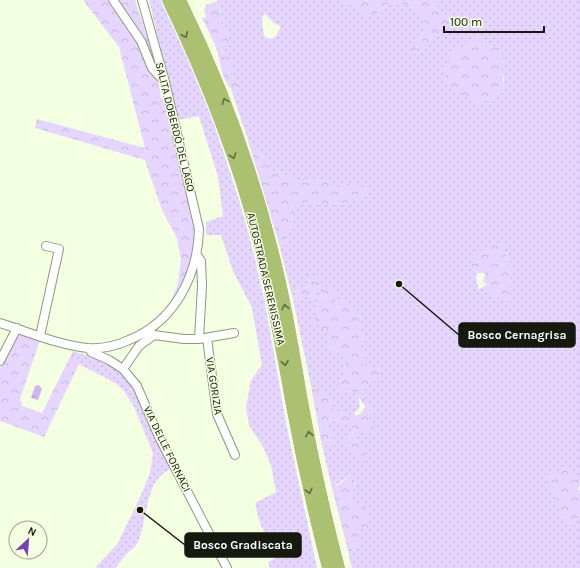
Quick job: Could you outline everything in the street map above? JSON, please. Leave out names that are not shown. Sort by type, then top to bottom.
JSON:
[{"type":"highway","name":"AUTOSTRADA SERENISSIMA","points":[[168,0],[194,56],[222,124],[259,241],[277,322],[308,487],[328,568]]},
{"type":"highway","name":"AUTOSTRADA SERENISSIMA","points":[[180,0],[204,51],[228,108],[256,190],[284,299],[318,483],[339,568]]},
{"type":"street","points":[[113,0],[141,41],[152,68],[165,82]]},
{"type":"street","name":"SALITA DOBERDÒ DEL LAGO","points":[[89,348],[106,347],[124,342],[139,336],[163,319],[184,291],[191,275],[199,244],[199,229],[165,82],[142,0]]},
{"type":"street","points":[[40,336],[59,249],[46,246]]},
{"type":"street","name":"SALITA DOBERDÒ DEL LAGO","points":[[197,255],[201,261],[203,339]]},
{"type":"street","points":[[0,323],[70,345],[89,348]]},
{"type":"street","points":[[0,361],[17,328]]},
{"type":"street","points":[[123,368],[139,346],[154,335],[184,339],[203,339],[234,333]]},
{"type":"street","name":"VIA GORIZIA","points":[[203,339],[217,414],[235,455]]},
{"type":"street","name":"VIA DELLE FORNACI","points":[[89,348],[91,352],[123,368],[137,386],[159,437],[227,568]]},
{"type":"green space","points":[[83,0],[109,0],[138,40],[148,66],[159,85],[161,99],[164,98],[192,214],[195,242],[187,274],[167,310],[178,284],[181,259],[177,238],[162,210],[145,160],[35,128],[37,119],[145,148],[119,47]]},
{"type":"green space","points":[[119,0],[135,0],[155,63],[152,61],[142,37]]},
{"type":"green space","points":[[149,0],[163,0],[197,72],[240,203],[265,303],[286,423],[317,568],[270,568],[268,562],[275,558],[259,520],[255,503],[276,492],[271,465],[263,447],[249,425],[246,408],[251,380],[262,365],[252,308],[233,271],[221,235],[206,235],[206,222],[223,216],[218,177],[199,116],[178,120]]},
{"type":"green space","points":[[217,0],[342,0],[366,15],[377,13],[388,4],[405,4],[419,12],[426,25],[418,42],[411,50],[417,56],[416,50],[418,46],[429,42],[432,36],[438,36],[453,23],[448,15],[443,14],[433,0],[580,0],[580,480],[563,474],[545,476],[557,500],[563,517],[572,526],[580,516],[580,568],[352,568],[346,543],[354,551],[359,541],[359,526],[368,528],[350,498],[356,484],[351,474],[332,488],[322,446],[332,444],[333,438],[326,427],[330,419],[349,425],[356,429],[345,441],[367,453],[354,437],[363,432],[374,434],[374,427],[368,415],[371,408],[361,393],[370,381],[369,368],[363,365],[363,339],[360,312],[337,305],[335,300],[322,293],[321,299],[312,293],[319,287],[307,272],[309,283],[307,288],[299,286],[293,299],[279,244],[284,243],[292,225],[294,202],[330,204],[349,203],[374,190],[336,188],[328,181],[316,179],[302,182],[275,173],[247,137],[231,89],[234,91],[234,83],[232,78],[234,73],[231,67],[231,59],[225,57],[220,46],[229,41]],"holes":[[[264,13],[275,24],[281,26],[276,36],[271,39],[265,37],[264,34],[262,22]],[[481,42],[487,47],[496,46],[503,61],[501,69],[504,79],[504,90],[491,98],[477,103],[460,91],[446,75],[454,51],[462,47]],[[506,252],[510,264],[509,300],[501,299],[495,296],[484,286],[479,290],[476,278],[478,273],[471,267]]]},
{"type":"green space","points":[[342,0],[433,0],[443,14],[448,15],[453,23],[438,37],[432,36],[427,50],[418,46],[416,50],[417,57],[410,50],[418,42],[426,25],[419,13],[407,5],[388,4],[377,13],[366,15]]},
{"type":"green space","points":[[217,1],[229,41],[226,45],[220,47],[225,57],[229,54],[232,55],[231,64],[234,73],[232,78],[234,83],[236,80],[238,84],[234,91],[226,83],[216,47],[202,18],[206,17],[204,10],[206,5]]},
{"type":"green space","points":[[479,36],[481,42],[487,47],[496,46],[502,54],[504,90],[482,102],[472,101],[460,91],[455,92],[442,78],[446,75],[444,69],[454,51],[462,47],[466,42],[470,45],[473,38]]},
{"type":"green space","points":[[247,137],[275,173],[302,182],[316,179],[328,181],[336,188],[347,184],[374,190],[349,203],[330,204],[294,202],[292,225],[284,244],[279,244]]},
{"type":"green space","points":[[492,244],[502,244],[510,264],[509,301],[492,295],[484,286],[487,284],[483,282],[485,273],[478,273],[471,267],[473,259],[482,250]]},
{"type":"green space","points":[[306,272],[317,276],[322,283],[312,293],[321,299],[325,285],[337,294],[335,300],[337,305],[340,298],[344,297],[360,312],[363,350],[367,355],[364,359],[363,365],[369,368],[376,366],[380,370],[380,378],[370,381],[361,393],[371,408],[368,415],[374,427],[374,434],[364,432],[354,437],[368,453],[362,459],[353,456],[345,441],[356,430],[349,425],[330,419],[326,427],[333,438],[332,444],[322,446],[311,386],[331,399],[333,402],[333,409],[347,415],[355,416],[359,414],[365,406],[355,392],[337,390],[345,371],[344,361],[336,351],[329,347],[327,332],[313,322],[319,303],[309,296],[293,299],[299,286],[307,288],[309,283]]},
{"type":"green space","points":[[309,296],[319,303],[327,332],[329,347],[341,356],[346,366],[344,377],[338,390],[355,392],[358,396],[360,406],[357,411],[354,412],[356,416],[350,416],[333,409],[331,399],[311,386],[293,299]]},
{"type":"green space","points":[[18,334],[40,340],[20,399],[22,406],[42,413],[73,351],[79,364],[44,437],[0,421],[0,368]]},
{"type":"green space","points":[[73,351],[98,359],[110,365],[120,372],[128,381],[149,418],[171,469],[162,474],[151,491],[138,542],[116,568],[95,568],[118,543],[150,473],[153,453],[134,407],[124,391],[118,385],[79,364]]},
{"type":"green space","points":[[569,468],[575,471],[575,477],[580,480],[580,486],[578,489],[580,491],[580,516],[572,527],[563,517],[557,500],[545,476]]},
{"type":"green space","points":[[351,474],[356,484],[350,498],[357,508],[361,500],[367,509],[368,528],[359,527],[359,541],[354,551],[346,543],[332,488],[341,483]]},
{"type":"water","points":[[39,385],[42,389],[38,400],[31,398],[35,386]]},
{"type":"place","name":"Bosco Cernagrisa","points":[[399,284]]},
{"type":"place","name":"Bosco Gradiscata","points":[[140,510]]}]
